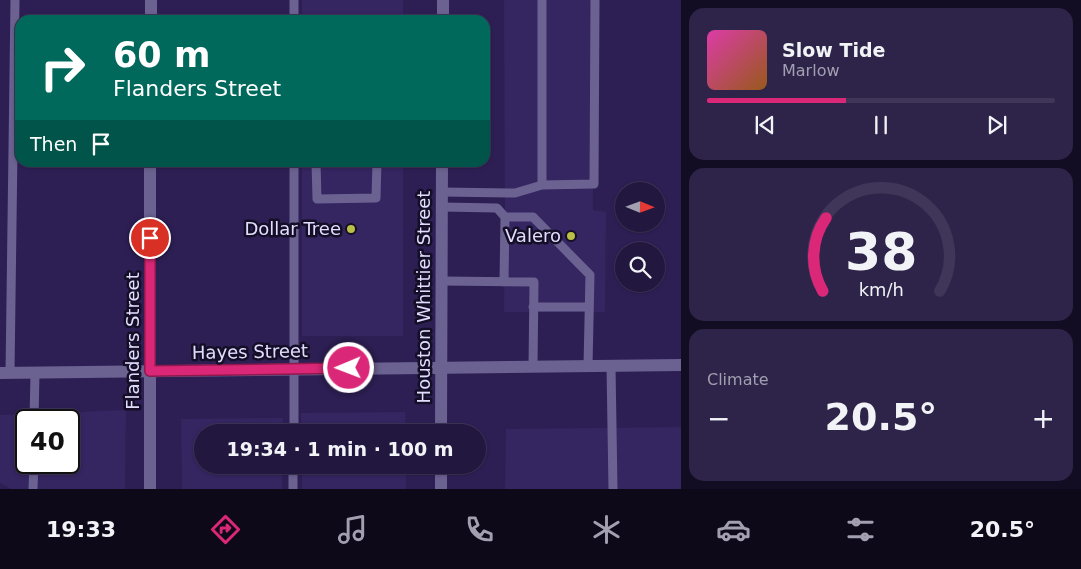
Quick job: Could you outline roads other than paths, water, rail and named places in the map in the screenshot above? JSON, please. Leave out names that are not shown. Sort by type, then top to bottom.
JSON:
[{"type":"street","points":[[151,0],[151,15]]},
{"type":"street","points":[[443,0],[443,15]]},
{"type":"street","name":"Flanders Street","points":[[150,167],[150,489]]},
{"type":"street","name":"Houston Whittier Street","points":[[441,424],[442,167]]},
{"type":"street","name":"Hayes Street","points":[[5,373],[681,365]]},
{"type":"street","points":[[441,474],[441,489]]},
{"type":"lane","points":[[5,373],[15,0]]},
{"type":"lane","points":[[294,0],[294,15]]},
{"type":"lane","points":[[542,0],[542,185]]},
{"type":"lane","points":[[442,192],[515,193],[542,185],[594,184],[594,0]]},
{"type":"lane","points":[[294,167],[294,424]]},
{"type":"lane","points":[[316,167],[317,198],[376,198],[377,167]]},
{"type":"lane","points":[[442,207],[497,208],[505,217],[504,282]]},
{"type":"lane","points":[[505,217],[533,217],[590,275],[588,366]]},
{"type":"lane","points":[[442,281],[534,282],[533,366]]},
{"type":"lane","points":[[534,308],[589,307]]},
{"type":"lane","points":[[611,366],[613,489]]},
{"type":"lane","points":[[34,409],[35,373]]},
{"type":"lane","points":[[34,474],[34,489]]},
{"type":"lane","points":[[294,474],[294,489]]},
{"type":"place","name":"Dollar Tree","points":[[351,229]]},
{"type":"place","name":"Valero","points":[[571,236]]}]
